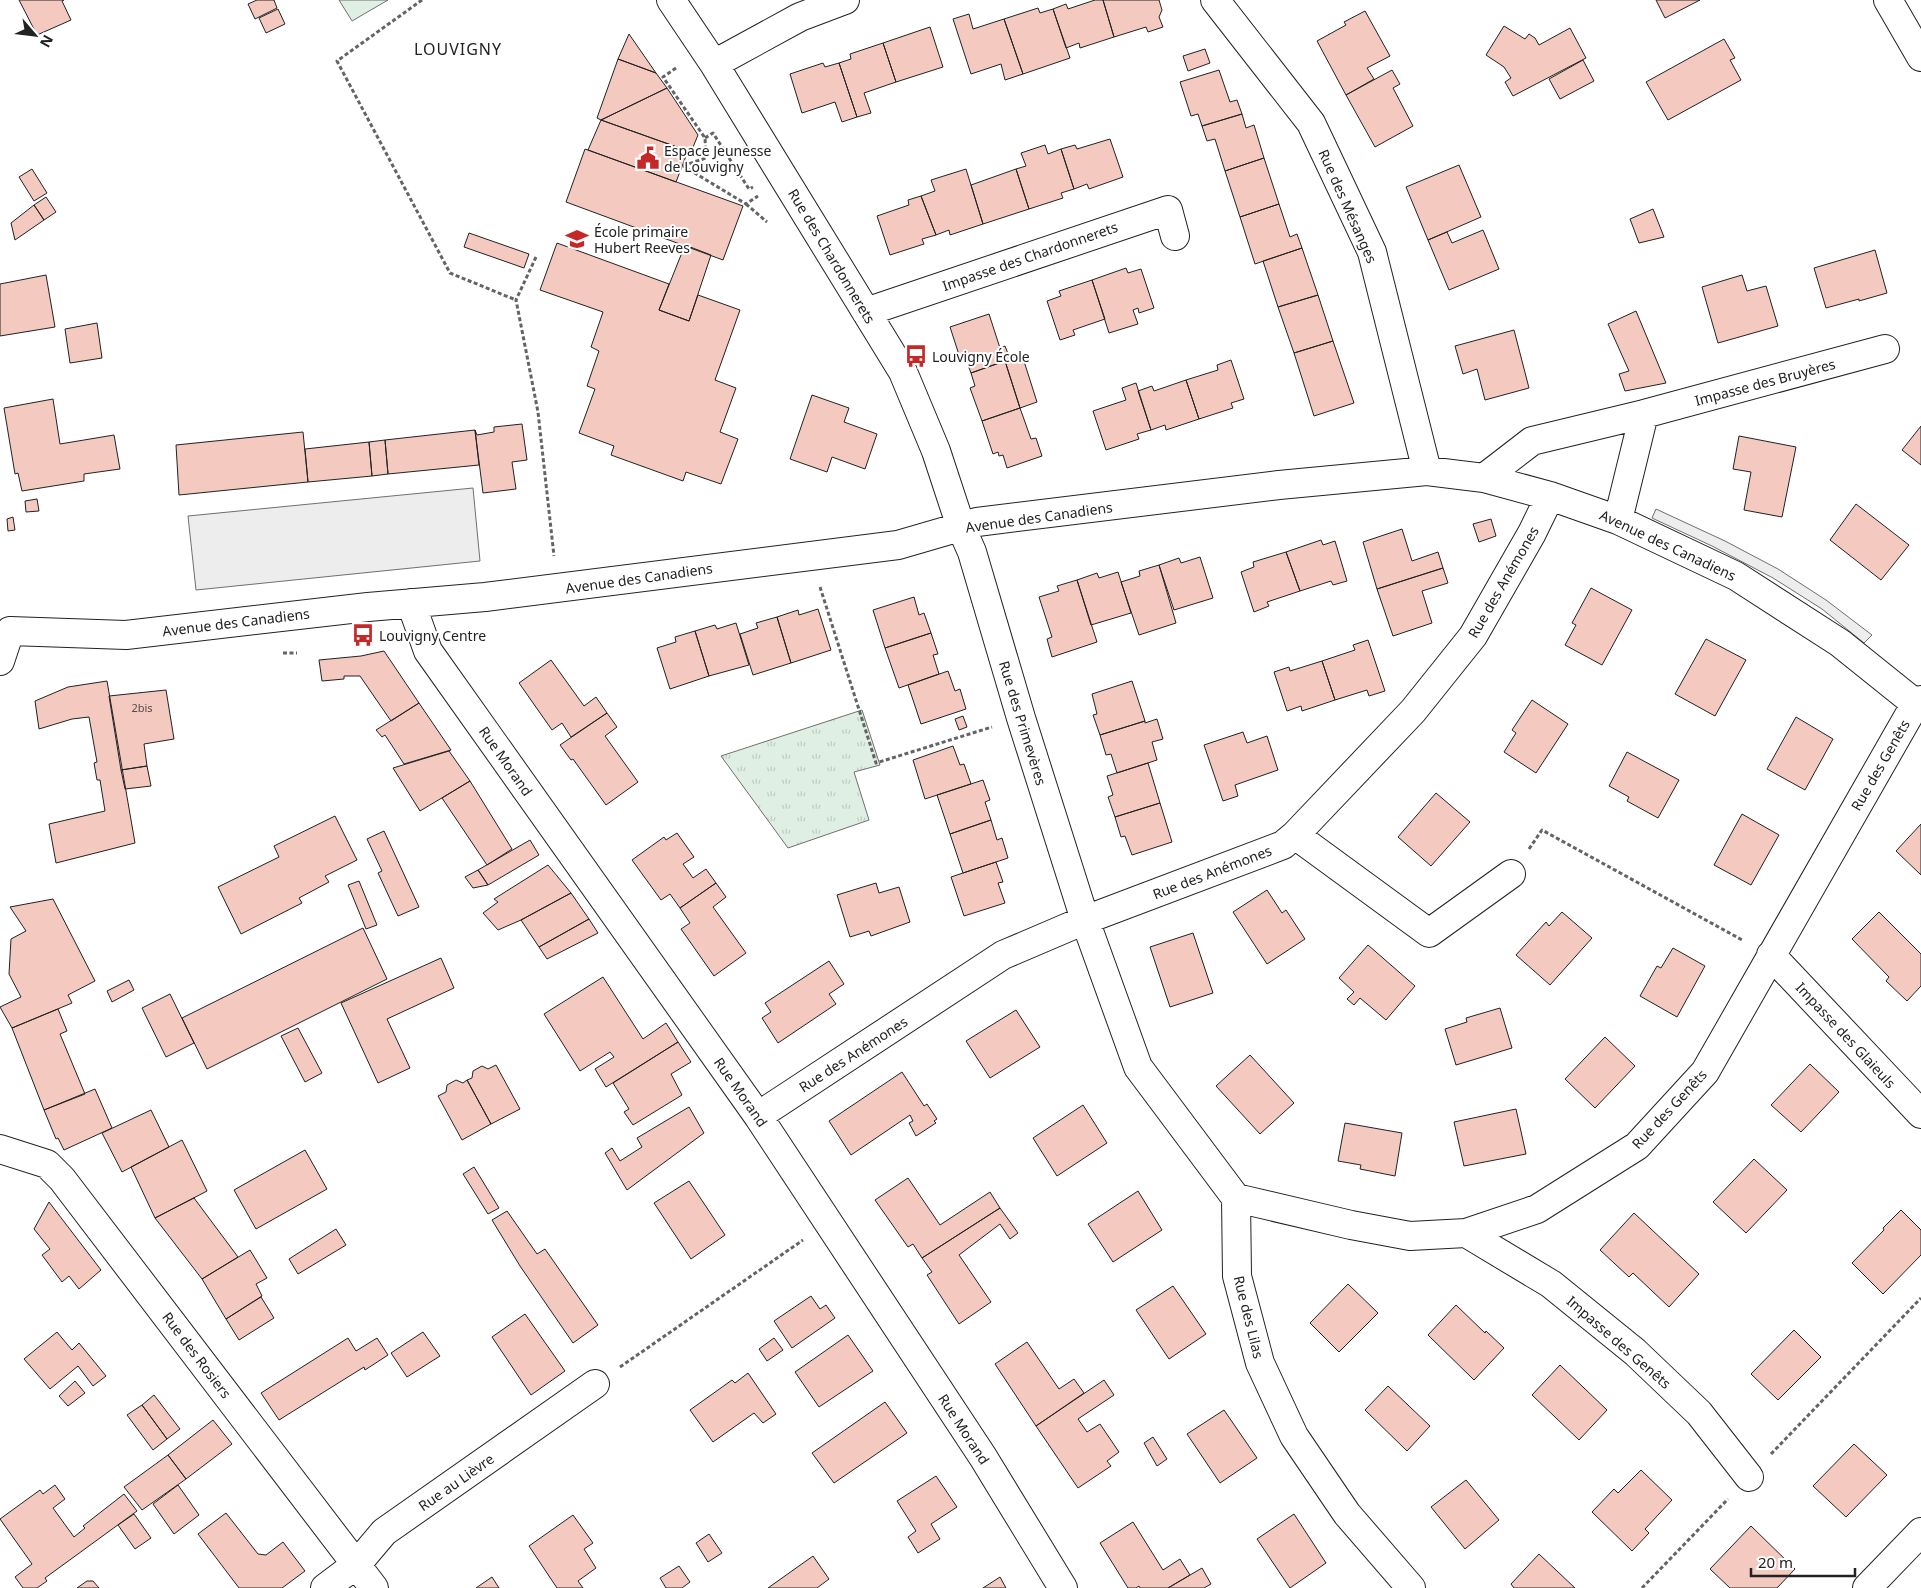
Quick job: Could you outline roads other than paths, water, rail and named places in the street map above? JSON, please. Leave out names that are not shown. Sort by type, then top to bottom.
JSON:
[{"type":"street","name":"Rue des Chardonnerets","points":[[671,0],[714,64],[902,372],[936,451],[961,527]]},
{"type":"street","points":[[714,64],[800,17],[845,0]]},
{"type":"street","name":"Rue des Mésanges","points":[[1216,0],[1311,123],[1372,252],[1427,471]]},
{"type":"street","points":[[1888,0],[1921,58]]},
{"type":"street","name":"Impasse des Chardonnerets","points":[[866,312],[1168,210],[1175,236]]},
{"type":"street","name":"Impasse des Bruyères","points":[[1484,478],[1532,441],[1644,414],[1885,350]]},
{"type":"street","points":[[1618,520],[1644,414]]},
{"type":"street","name":"Avenue des Canadiens","points":[[5,626],[126,635],[411,603],[485,597],[898,545],[977,522],[1279,484],[1427,471],[1484,478],[1550,496],[1618,520],[1736,576],[1840,643],[1919,704]]},
{"type":"street","name":"Rue des Anémones","points":[[758,1116],[1003,955],[1085,920],[1283,844],[1295,835],[1413,711],[1473,636],[1532,533],[1550,496]]},
{"type":"street","name":"Rue des Primevères","points":[[961,527],[972,552],[1021,718],[1085,920]]},
{"type":"street","name":"Rue Morand","points":[[411,603],[428,651],[758,1116],[983,1457],[1063,1588]]},
{"type":"street","points":[[0,661],[5,626]]},
{"type":"street","name":"Rue des Genêts","points":[[1236,1198],[1351,1225],[1410,1236],[1466,1233],[1538,1209],[1637,1146],[1705,1072],[1771,955],[1919,704]]},
{"type":"street","points":[[1295,835],[1429,933],[1511,874]]},
{"type":"street","points":[[1085,920],[1138,1067],[1236,1198]]},
{"type":"street","name":"Impasse des Glaieuls","points":[[1771,955],[1921,1114]]},
{"type":"street","name":"Rue des Rosiers","points":[[0,1149],[47,1164],[62,1179],[374,1588]]},
{"type":"street","name":"Rue des Lilas","points":[[1236,1198],[1237,1276],[1260,1363],[1294,1436],[1347,1514],[1411,1588]]},
{"type":"street","name":"Impasse des Genêts","points":[[1466,1233],[1551,1284],[1635,1352],[1698,1413],[1749,1477]]},
{"type":"street","name":"Rue au Lièvre","points":[[325,1588],[357,1564],[384,1532],[595,1384]]},
{"type":"street","points":[[1867,1588],[1921,1532]]},
{"type":"place","name":"Espace Jeunesse de Louvigny","points":[[648,158]]},
{"type":"place","name":"École primaire Hubert Reeves","points":[[577,239]]},
{"type":"place","name":"Louvigny École","points":[[916,356]]},
{"type":"place","name":"Louvigny Centre","points":[[363,635]]},
{"type":"district","name":"LOUVIGNY","points":[[458,49]]}]
